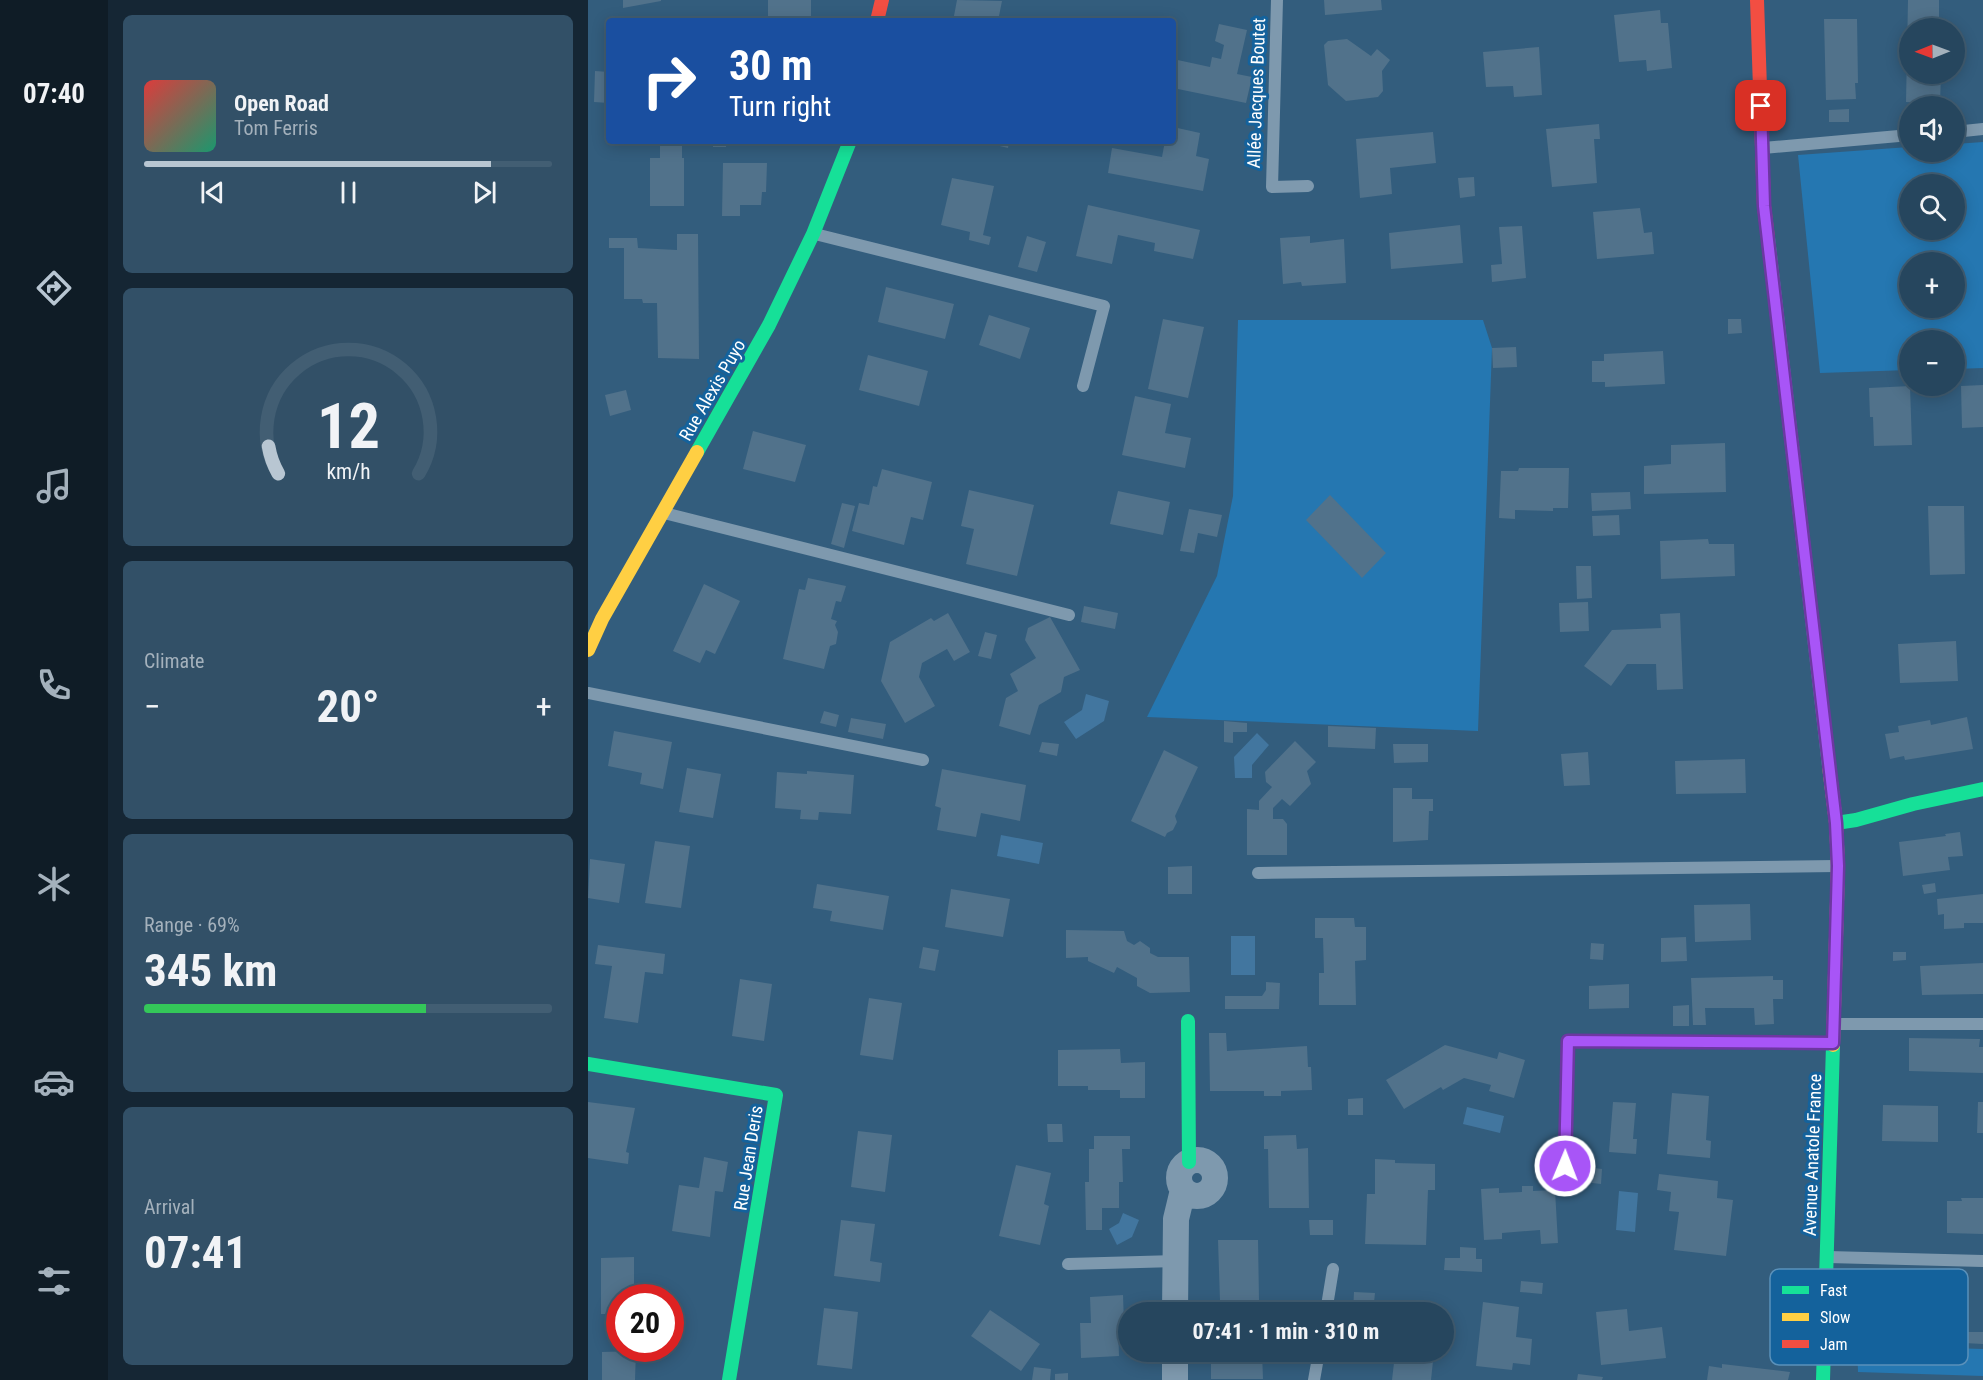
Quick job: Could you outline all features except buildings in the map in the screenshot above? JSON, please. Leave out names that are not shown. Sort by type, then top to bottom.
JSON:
[{"type":"street","points":[[878,18],[882,0]]},
{"type":"street","name":"Avenue Anatole France","points":[[1757,0],[1764,206],[1836,823],[1838,866],[1827,1269]]},
{"type":"street","name":"Rue Alexis Puyo","points":[[588,650],[602,619],[769,325],[813,234],[849,144]]},
{"type":"street","points":[[1836,823],[1983,789]]},
{"type":"street","points":[[1175,1302],[1176,1219],[1183,1190],[1198,1197],[1206,1194],[1212,1188],[1215,1180],[1210,1166],[1196,1160],[1189,1162],[1188,1021]]},
{"type":"street","name":"Rue Jean Deris","points":[[588,1064],[776,1095],[729,1380]]},
{"type":"street","points":[[1175,1362],[1175,1380]]},
{"type":"street","name":"Avenue Anatole France","points":[[1823,1365],[1823,1380]]},
{"type":"lane","name":"Allée Jacques Boutet","points":[[1277,0],[1272,187],[1308,186]]},
{"type":"lane","points":[[1965,131],[1983,129]]},
{"type":"lane","points":[[1762,148],[1899,136]]},
{"type":"lane","points":[[813,234],[1104,306],[1083,386]]},
{"type":"lane","points":[[663,513],[1069,615]]},
{"type":"lane","points":[[588,693],[923,760]]},
{"type":"lane","points":[[1258,873],[1838,866]]},
{"type":"lane","points":[[1834,1024],[1983,1024]]},
{"type":"lane","points":[[1565,1166],[1568,1041],[1833,1043]]},
{"type":"lane","points":[[1827,1257],[1983,1261]]},
{"type":"lane","points":[[1068,1264],[1176,1261]]},
{"type":"lane","points":[[1328,1302],[1334,1269]]},
{"type":"lane","points":[[1314,1380],[1317,1362]]},
{"type":"shaded area","points":[[1983,142],[1983,368],[1965,369],[1965,330],[1899,330],[1899,370],[1820,373],[1798,155],[1899,148],[1899,162],[1965,162],[1965,143]]},
{"type":"shaded area","points":[[1238,320],[1483,320],[1492,348],[1478,731],[1147,717],[1217,576],[1233,496]]},
{"type":"shaded area","points":[[1086,694],[1109,701],[1104,721],[1076,739],[1064,722],[1082,710]]},
{"type":"shaded area","points":[[1257,733],[1269,745],[1252,765],[1252,778],[1235,778],[1234,757]]},
{"type":"shaded area","points":[[1001,835],[1043,843],[1039,864],[997,856]]},
{"type":"shaded area","points":[[1231,936],[1255,936],[1255,975],[1231,975]]},
{"type":"shaded area","points":[[1467,1107],[1504,1116],[1500,1133],[1463,1124]]},
{"type":"shaded area","points":[[1619,1191],[1638,1193],[1635,1232],[1616,1230]]},
{"type":"shaded area","points":[[1123,1213],[1139,1220],[1132,1237],[1117,1245],[1109,1229],[1119,1223]]},
{"type":"shaded area","points":[[1968,1349],[1983,1349],[1983,1376],[1858,1372],[1858,1365],[1968,1365]]},
{"type":"traffic: fast","points":[[697,452],[769,325],[813,234],[849,144]]},
{"type":"traffic: fast","points":[[1768,238],[1829,766]]},
{"type":"traffic: fast","points":[[1836,823],[1983,789]]},
{"type":"traffic: fast","points":[[1188,1021],[1189,1162]]},
{"type":"traffic: fast","points":[[1826,1269],[1833,1045]]},
{"type":"traffic: fast","points":[[588,1064],[776,1095],[729,1380]]},
{"type":"traffic: fast","points":[[1823,1365],[1823,1380]]},
{"type":"traffic: slow","points":[[588,650],[602,619],[697,452]]},
{"type":"traffic: slow","points":[[1829,766],[1836,823],[1838,866],[1833,1045]]},
{"type":"traffic: jam","points":[[878,18],[882,0]]},
{"type":"traffic: jam","points":[[1757,0],[1764,206],[1768,238]]},
{"type":"route","points":[[1565,1166],[1568,1041],[1833,1043],[1838,866],[1836,823],[1764,206],[1761,106]]}]
